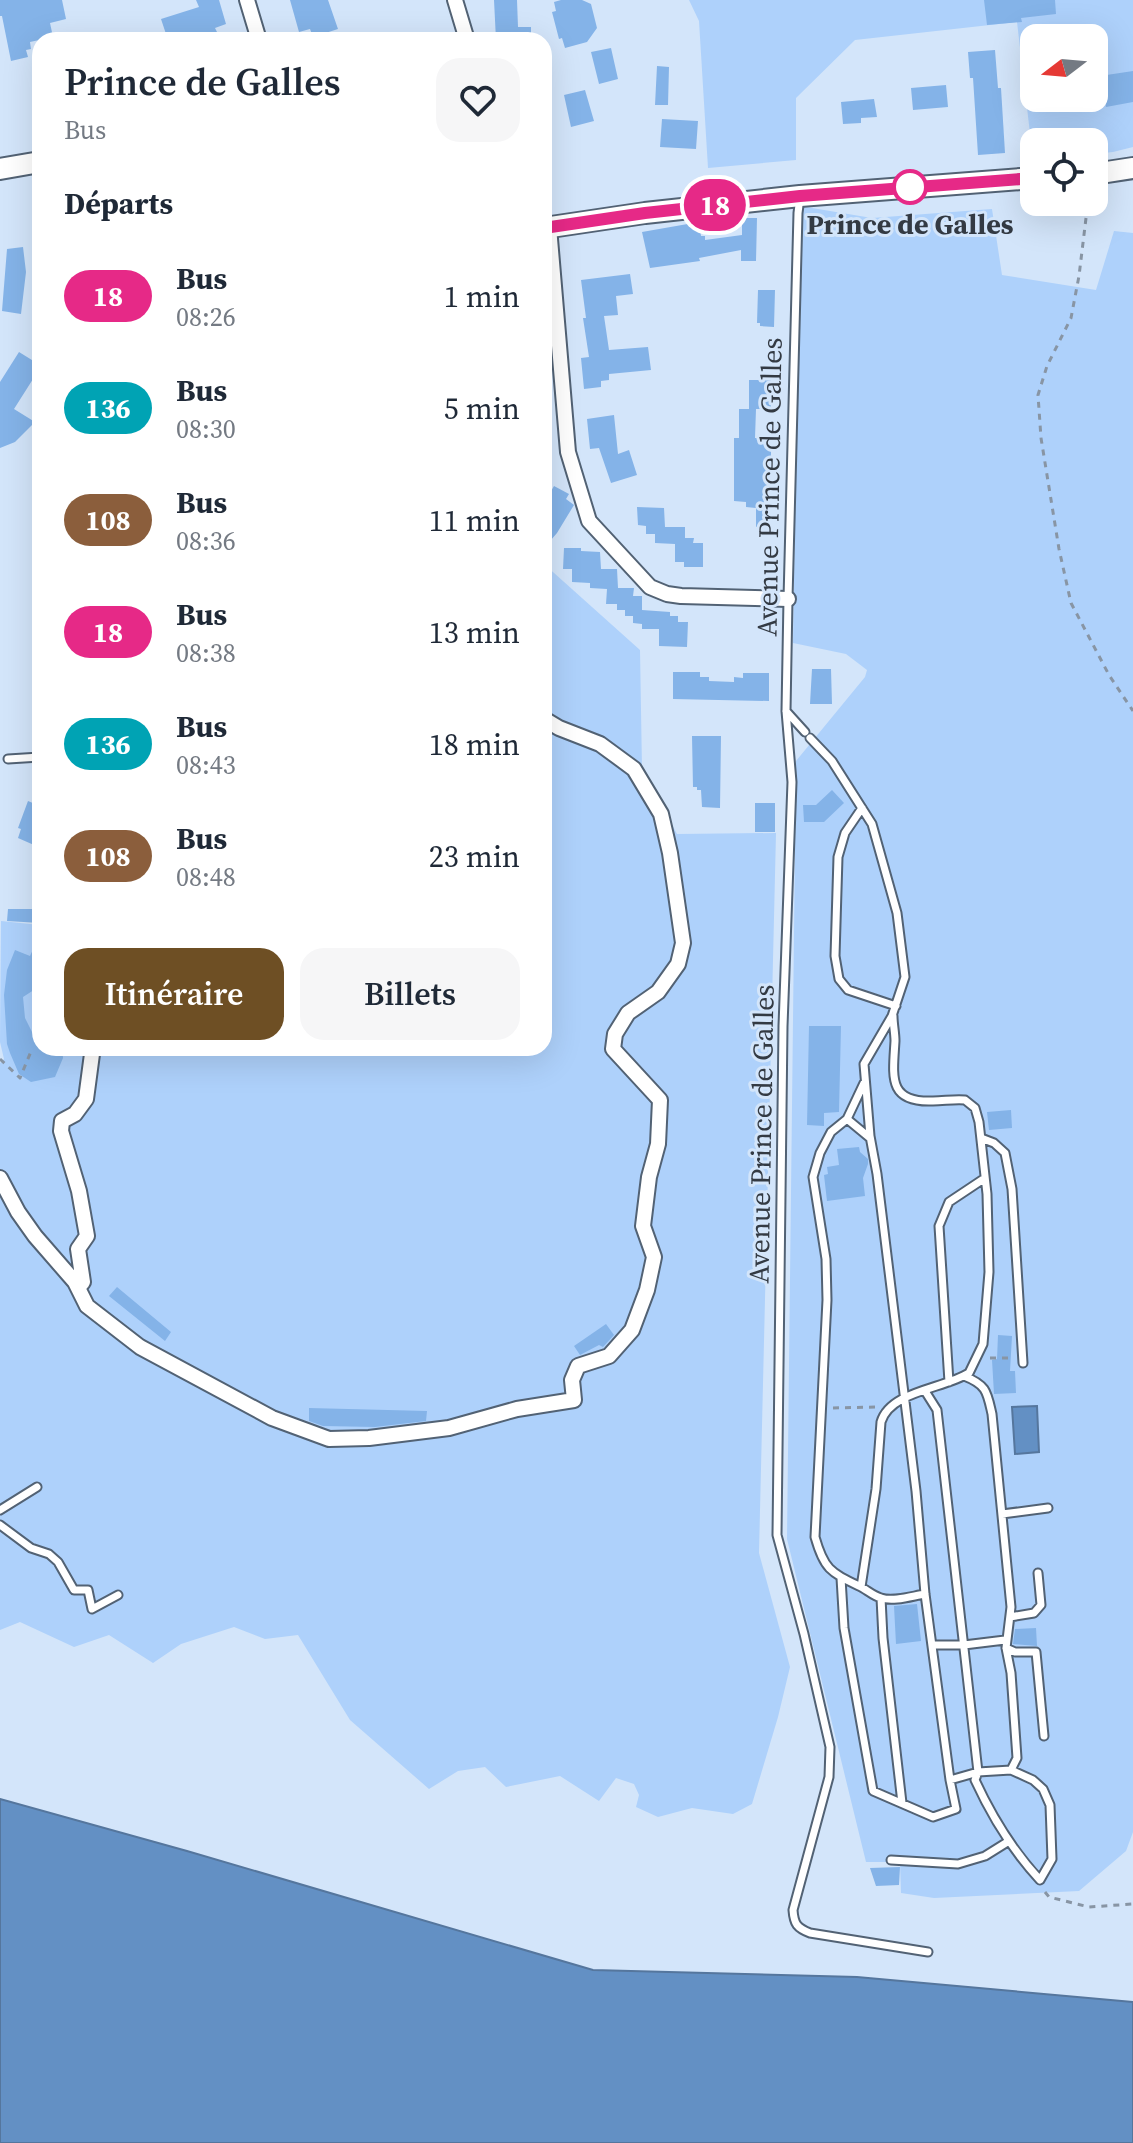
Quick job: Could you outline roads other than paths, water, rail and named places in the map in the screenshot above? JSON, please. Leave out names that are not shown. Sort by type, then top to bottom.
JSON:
[{"type":"main road","points":[[0,169],[32,163]]},
{"type":"main road","points":[[1108,172],[1133,168]]},
{"type":"main road","points":[[552,227],[645,213],[800,196],[1020,179]]},
{"type":"street","points":[[247,0],[257,32]]},
{"type":"street","points":[[455,0],[465,32]]},
{"type":"street","points":[[552,289],[568,452],[589,521],[650,587],[667,594],[788,599]]},
{"type":"street","points":[[0,1178],[18,1212],[78,1288],[87,1306],[140,1347],[272,1418],[329,1439],[393,1436],[449,1428],[517,1409],[574,1400],[572,1380],[578,1366],[609,1356],[632,1330],[647,1290],[654,1257],[643,1226],[649,1177],[658,1144],[660,1100],[613,1049],[615,1034],[628,1013],[658,992],[678,964],[683,943],[679,904],[661,814],[634,769],[600,744],[552,724]]},
{"type":"street","points":[[78,1288],[83,1282],[78,1249],[87,1236],[79,1191],[61,1131],[62,1121],[75,1114],[86,1099],[92,1056]]},
{"type":"lane","name":"Avenue Prince de Galles","points":[[800,196],[786,711],[792,782],[783,1026],[777,1535],[830,1747],[829,1777],[793,1910],[794,1923],[799,1929],[810,1933],[928,1952]]},
{"type":"lane","points":[[786,711],[832,761],[872,824],[897,913],[905,977],[892,1016],[864,1064],[865,1081],[916,1491],[925,1594],[956,1809],[933,1817],[873,1791],[844,1628],[841,1578]]},
{"type":"lane","points":[[8,759],[32,758]]},
{"type":"lane","points":[[862,808],[845,833],[838,857],[835,956],[839,979],[848,990],[896,1006]]},
{"type":"lane","points":[[861,1587],[876,1489],[883,1414],[904,1396],[969,1373],[983,1344],[989,1272],[985,1178],[975,1108],[965,1100],[914,1100],[896,1089],[893,1081],[895,1037],[892,1016]]},
{"type":"lane","points":[[865,1081],[847,1119],[831,1132],[820,1153],[813,1177],[826,1259],[827,1286],[815,1537],[819,1554],[827,1568],[841,1578],[881,1598],[925,1594]]},
{"type":"lane","points":[[847,1119],[871,1139]]},
{"type":"lane","points":[[981,1138],[994,1143],[1005,1153],[1012,1189],[1023,1360]]},
{"type":"lane","points":[[949,1382],[939,1226],[949,1202],[985,1178]]},
{"type":"lane","points":[[964,1376],[980,1382],[992,1414],[1011,1607],[1006,1644],[1017,1758],[1011,1770]]},
{"type":"lane","points":[[925,1391],[937,1410],[978,1772],[975,1780],[989,1811],[1025,1864],[1040,1880],[1052,1859],[1050,1805],[1043,1789],[1033,1780],[1011,1770],[978,1772],[950,1780]]},
{"type":"lane","points":[[0,1510],[37,1487]]},
{"type":"lane","points":[[1002,1514],[1048,1508]]},
{"type":"lane","points":[[0,1525],[31,1548],[49,1554],[58,1562],[74,1590],[88,1590],[92,1609],[118,1595]]},
{"type":"lane","points":[[1010,1617],[1034,1613],[1041,1605],[1038,1573]]},
{"type":"lane","points":[[881,1598],[902,1803]]},
{"type":"lane","points":[[932,1645],[1006,1644],[1015,1652],[1036,1652],[1044,1736]]},
{"type":"lane","points":[[891,1860],[958,1864],[985,1856],[1009,1841]]},
{"type":"place","name":"Prince de Galles","points":[[910,187]]}]
